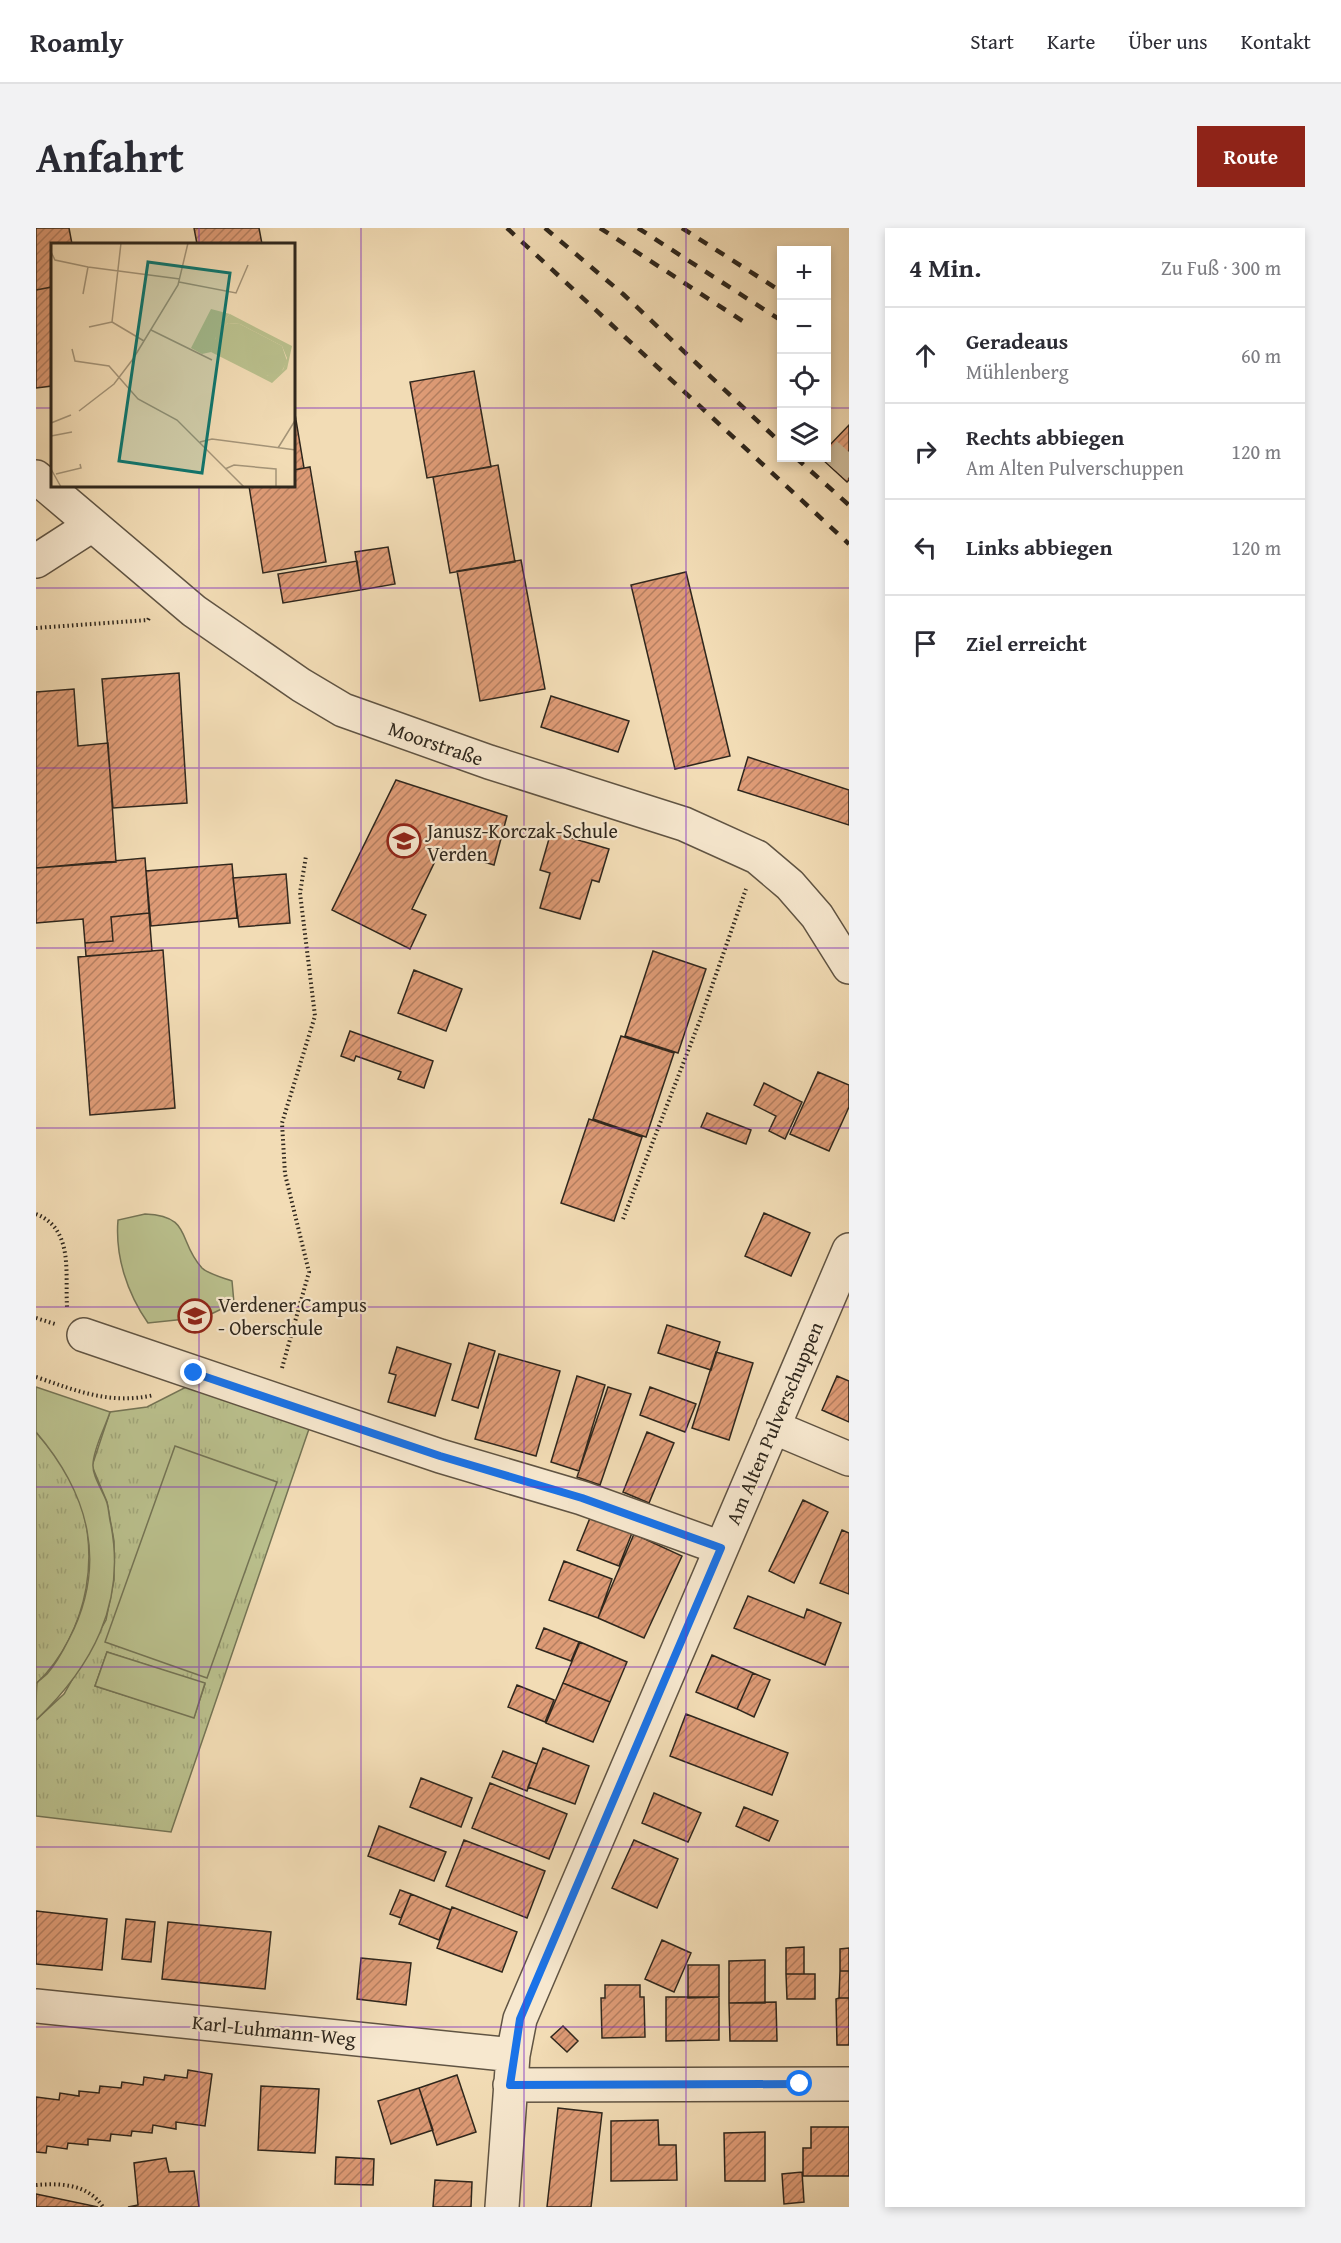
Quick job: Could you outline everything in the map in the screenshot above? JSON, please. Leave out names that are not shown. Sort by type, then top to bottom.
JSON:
[{"type":"street","name":"Moorstraße","points":[[52,488],[92,525],[194,611],[300,685],[343,710],[489,762],[684,824],[757,858],[790,885],[817,916],[849,967]]},
{"type":"street","points":[[36,561],[92,525]]},
{"type":"street","name":"Am Alten Pulverschuppen","points":[[502,2207],[511,2070],[520,2019],[849,1250]]},
{"type":"street","points":[[76,1326],[272,1400],[440,1456],[582,1498],[721,1548]]},
{"type":"street","points":[[773,1427],[849,1459]]},
{"type":"street","name":"Karl-Luhmann-Weg","points":[[36,2006],[511,2070],[849,2084]]},
{"type":"path","points":[[36,628],[148,620],[154,612]]},
{"type":"path","points":[[272,1400],[309,1272],[285,1174],[282,1122],[315,1016],[300,893],[306,856]]},
{"type":"path","points":[[623,1219],[700,1020],[757,858]]},
{"type":"path","points":[[36,1214],[48,1219],[63,1237],[76,1326]]},
{"type":"path","points":[[36,1377],[95,1397],[135,1399],[155,1395]]},
{"type":"path","points":[[36,2185],[66,2185],[88,2191],[103,2207]]},
{"type":"green space","points":[[145,1214],[171,1219],[178,1225],[194,1258],[202,1268],[232,1281],[234,1303],[205,1317],[148,1323],[128,1287],[118,1247],[118,1220]]},
{"type":"green space","points":[[190,1385],[310,1426],[171,1832],[36,1816],[36,1720],[64,1694],[106,1620],[114,1580],[114,1541],[107,1502],[92,1466],[110,1412],[147,1407]],"holes":[[[107,1652],[205,1684],[194,1717],[95,1686]]]},
{"type":"green space","points":[[36,1387],[110,1412],[98,1444],[93,1469],[108,1506],[114,1554],[109,1607],[100,1632],[73,1678],[36,1720],[37,1683],[47,1674],[59,1657],[81,1611],[88,1584],[90,1557],[87,1531],[80,1505],[69,1480],[36,1432]]},
{"type":"green space","points":[[36,1432],[64,1467],[71,1480],[81,1506],[87,1533],[89,1561],[86,1588],[69,1640],[54,1663],[36,1684]]},
{"type":"green space","points":[[175,1446],[277,1482],[207,1678],[105,1642]]},
{"type":"green space","points":[[107,1652],[205,1683],[194,1718],[95,1686]]},
{"type":"building","points":[[36,228],[69,228],[72,243],[51,243],[51,287],[36,290]]},
{"type":"building","points":[[194,228],[259,228],[262,243],[197,243]]},
{"type":"building","points":[[51,287],[51,386],[36,388],[36,290]]},
{"type":"building","points":[[474,371],[491,467],[427,478],[410,382]]},
{"type":"building","points":[[296,420],[304,468],[296,470]]},
{"type":"building","points":[[849,425],[849,480],[847,482],[825,462],[831,462],[831,444]]},
{"type":"building","points":[[498,465],[515,562],[450,573],[433,477]]},
{"type":"building","points":[[310,467],[326,562],[263,573],[249,488],[296,488],[296,470]]},
{"type":"building","points":[[388,547],[395,584],[361,590],[355,552]]},
{"type":"building","points":[[521,560],[545,689],[480,701],[457,571]]},
{"type":"building","points":[[357,561],[361,590],[283,603],[278,574]]},
{"type":"building","points":[[686,572],[730,756],[675,769],[631,585]]},
{"type":"building","points":[[179,673],[187,803],[113,808],[102,679]]},
{"type":"building","points":[[74,689],[78,746],[108,743],[116,862],[36,868],[36,692]]},
{"type":"building","points":[[551,696],[629,721],[618,752],[541,727]]},
{"type":"building","points":[[748,757],[849,790],[849,825],[738,790]]},
{"type":"building","points":[[396,780],[507,816],[494,865],[441,849],[412,909],[426,915],[410,949],[332,910]]},
{"type":"building","points":[[551,832],[609,849],[599,882],[592,880],[580,919],[540,908],[550,873],[540,870]]},
{"type":"building","points":[[145,858],[149,913],[111,917],[113,941],[85,943],[83,919],[36,923],[36,868]]},
{"type":"building","points":[[232,864],[237,918],[151,926],[146,871]]},
{"type":"building","points":[[286,874],[290,923],[239,927],[233,878]]},
{"type":"building","points":[[149,913],[152,951],[86,956],[85,943],[113,941],[111,917]]},
{"type":"building","points":[[163,950],[175,1108],[90,1115],[78,957]]},
{"type":"building","points":[[653,951],[706,969],[678,1053],[625,1036]]},
{"type":"building","points":[[414,970],[462,989],[446,1031],[398,1013]]},
{"type":"building","points":[[350,1031],[433,1061],[424,1088],[398,1079],[401,1072],[356,1056],[354,1061],[341,1056]]},
{"type":"building","points":[[621,1036],[674,1053],[646,1137],[593,1119]]},
{"type":"building","points":[[818,1072],[849,1085],[849,1107],[829,1151],[790,1134]]},
{"type":"building","points":[[764,1083],[802,1102],[785,1139],[769,1131],[776,1116],[754,1105]]},
{"type":"building","points":[[707,1113],[751,1130],[746,1144],[701,1127]]},
{"type":"building","points":[[589,1119],[642,1137],[614,1221],[561,1203]]},
{"type":"building","points":[[764,1213],[810,1233],[791,1276],[745,1256]]},
{"type":"building","points":[[667,1325],[720,1342],[711,1370],[658,1353]]},
{"type":"building","points":[[469,1343],[495,1351],[478,1408],[452,1400]]},
{"type":"building","points":[[397,1347],[451,1364],[435,1416],[388,1402],[396,1375],[389,1373]]},
{"type":"building","points":[[716,1352],[753,1363],[729,1440],[692,1428]]},
{"type":"building","points":[[499,1354],[560,1371],[536,1456],[475,1439]]},
{"type":"building","points":[[577,1376],[605,1385],[579,1471],[551,1462]]},
{"type":"building","points":[[837,1376],[849,1381],[849,1422],[822,1410]]},
{"type":"building","points":[[608,1387],[631,1394],[600,1485],[577,1477]]},
{"type":"building","points":[[650,1387],[696,1404],[685,1432],[640,1415]]},
{"type":"building","points":[[647,1432],[674,1443],[649,1503],[623,1492]]},
{"type":"building","points":[[803,1500],[828,1512],[794,1583],[769,1571]]},
{"type":"building","points":[[590,1518],[632,1533],[619,1566],[577,1550]]},
{"type":"building","points":[[842,1530],[849,1533],[849,1594],[820,1583]]},
{"type":"building","points":[[634,1534],[682,1556],[644,1638],[598,1618]]},
{"type":"building","points":[[564,1561],[612,1579],[598,1618],[549,1600]]},
{"type":"building","points":[[748,1596],[804,1618],[807,1609],[841,1623],[825,1665],[734,1628]]},
{"type":"building","points":[[544,1628],[579,1642],[571,1661],[536,1648]]},
{"type":"building","points":[[580,1642],[627,1662],[610,1702],[563,1683]]},
{"type":"building","points":[[712,1655],[753,1673],[737,1709],[696,1692]]},
{"type":"building","points":[[753,1673],[770,1680],[754,1717],[737,1709]]},
{"type":"building","points":[[563,1683],[610,1702],[593,1742],[546,1723]]},
{"type":"building","points":[[517,1685],[554,1700],[545,1722],[508,1707]]},
{"type":"building","points":[[686,1714],[788,1753],[772,1795],[670,1756]]},
{"type":"building","points":[[543,1748],[589,1766],[575,1804],[528,1787]]},
{"type":"building","points":[[503,1751],[537,1764],[527,1791],[492,1777]]},
{"type":"building","points":[[421,1778],[472,1798],[461,1827],[410,1807]]},
{"type":"building","points":[[490,1783],[567,1814],[549,1859],[472,1828]]},
{"type":"building","points":[[654,1793],[701,1813],[688,1842],[642,1823]]},
{"type":"building","points":[[744,1807],[778,1821],[769,1841],[736,1826]]},
{"type":"building","points":[[379,1826],[446,1852],[434,1881],[368,1856]]},
{"type":"building","points":[[464,1840],[545,1871],[527,1918],[446,1886]]},
{"type":"building","points":[[634,1840],[678,1859],[657,1908],[612,1888]]},
{"type":"building","points":[[400,1890],[411,1894],[401,1918],[390,1914]]},
{"type":"building","points":[[411,1894],[451,1910],[439,1940],[399,1924]]},
{"type":"building","points":[[452,1907],[517,1932],[502,1972],[437,1948]]},
{"type":"building","points":[[36,1911],[107,1919],[102,1970],[36,1964]]},
{"type":"building","points":[[126,1919],[155,1922],[151,1962],[122,1959]]},
{"type":"building","points":[[168,1922],[271,1932],[265,1989],[162,1979]]},
{"type":"building","points":[[662,1940],[691,1953],[674,1992],[645,1979]]},
{"type":"building","points":[[804,1947],[804,1974],[786,1974],[786,1948]]},
{"type":"building","points":[[849,1948],[849,1971],[840,1971],[840,1949]]},
{"type":"building","points":[[361,1958],[411,1963],[406,2005],[357,1999]]},
{"type":"building","points":[[765,1960],[765,2003],[729,2003],[729,1961]]},
{"type":"building","points":[[688,1965],[719,1965],[719,1997],[688,1998]]},
{"type":"building","points":[[840,1971],[849,1971],[849,1998],[839,1998]]},
{"type":"building","points":[[786,1974],[815,1974],[815,1999],[787,1999]]},
{"type":"building","points":[[605,1985],[640,1985],[640,1997],[644,1997],[645,2037],[602,2038],[601,1998],[605,1998]]},
{"type":"building","points":[[666,1997],[719,1997],[719,2040],[666,2041]]},
{"type":"building","points":[[849,1998],[849,2045],[837,2045],[836,1999]]},
{"type":"building","points":[[776,2002],[777,2041],[730,2041],[729,2003]]},
{"type":"building","points":[[563,2026],[578,2041],[567,2052],[551,2037]]},
{"type":"building","points":[[188,2070],[212,2074],[205,2126],[176,2122],[176,2129],[153,2125],[152,2133],[132,2131],[131,2136],[111,2134],[110,2141],[88,2139],[88,2145],[68,2143],[67,2149],[47,2146],[46,2153],[36,2152],[36,2097],[59,2100],[60,2093],[79,2096],[79,2091],[99,2093],[100,2086],[121,2088],[122,2082],[143,2085],[144,2077],[164,2080],[165,2075],[187,2078]]},
{"type":"building","points":[[457,2075],[476,2132],[437,2145],[419,2088]]},
{"type":"building","points":[[261,2086],[319,2089],[315,2153],[258,2150]]},
{"type":"building","points":[[419,2088],[433,2130],[391,2144],[378,2101]]},
{"type":"building","points":[[558,2108],[602,2113],[591,2207],[547,2207]]},
{"type":"building","points":[[658,2120],[659,2145],[676,2145],[677,2180],[611,2181],[611,2121]]},
{"type":"building","points":[[811,2127],[849,2127],[849,2176],[803,2176],[803,2148],[811,2148]]},
{"type":"building","points":[[765,2132],[765,2181],[725,2181],[724,2133]]},
{"type":"building","points":[[336,2157],[374,2159],[373,2185],[335,2184]]},
{"type":"building","points":[[166,2158],[169,2172],[194,2171],[199,2207],[128,2207],[138,2205],[134,2163]]},
{"type":"building","points":[[802,2172],[804,2202],[784,2204],[782,2174]]},
{"type":"building","points":[[435,2180],[472,2182],[471,2207],[433,2207]]},
{"type":"building","points":[[36,2194],[98,2207],[36,2207]]},
{"type":"tunnel","points":[[834,469],[849,452]]},
{"type":"railway","points":[[507,228],[849,544]]},
{"type":"railway","points":[[545,228],[623,294],[777,439]]},
{"type":"railway","points":[[600,228],[744,322]]},
{"type":"railway","points":[[638,228],[777,318]]},
{"type":"railway","points":[[682,228],[777,289]]},
{"type":"railway","points":[[801,462],[849,505]]},
{"type":"place","name":"Janusz-Korczak-Schule Verden","points":[[404,841]]},
{"type":"place","name":"Verdener Campus - Oberschule","points":[[195,1316]]},
{"type":"route","points":[[194,1373],[440,1456],[582,1498],[721,1548],[520,2019],[510,2085],[800,2084]]}]
